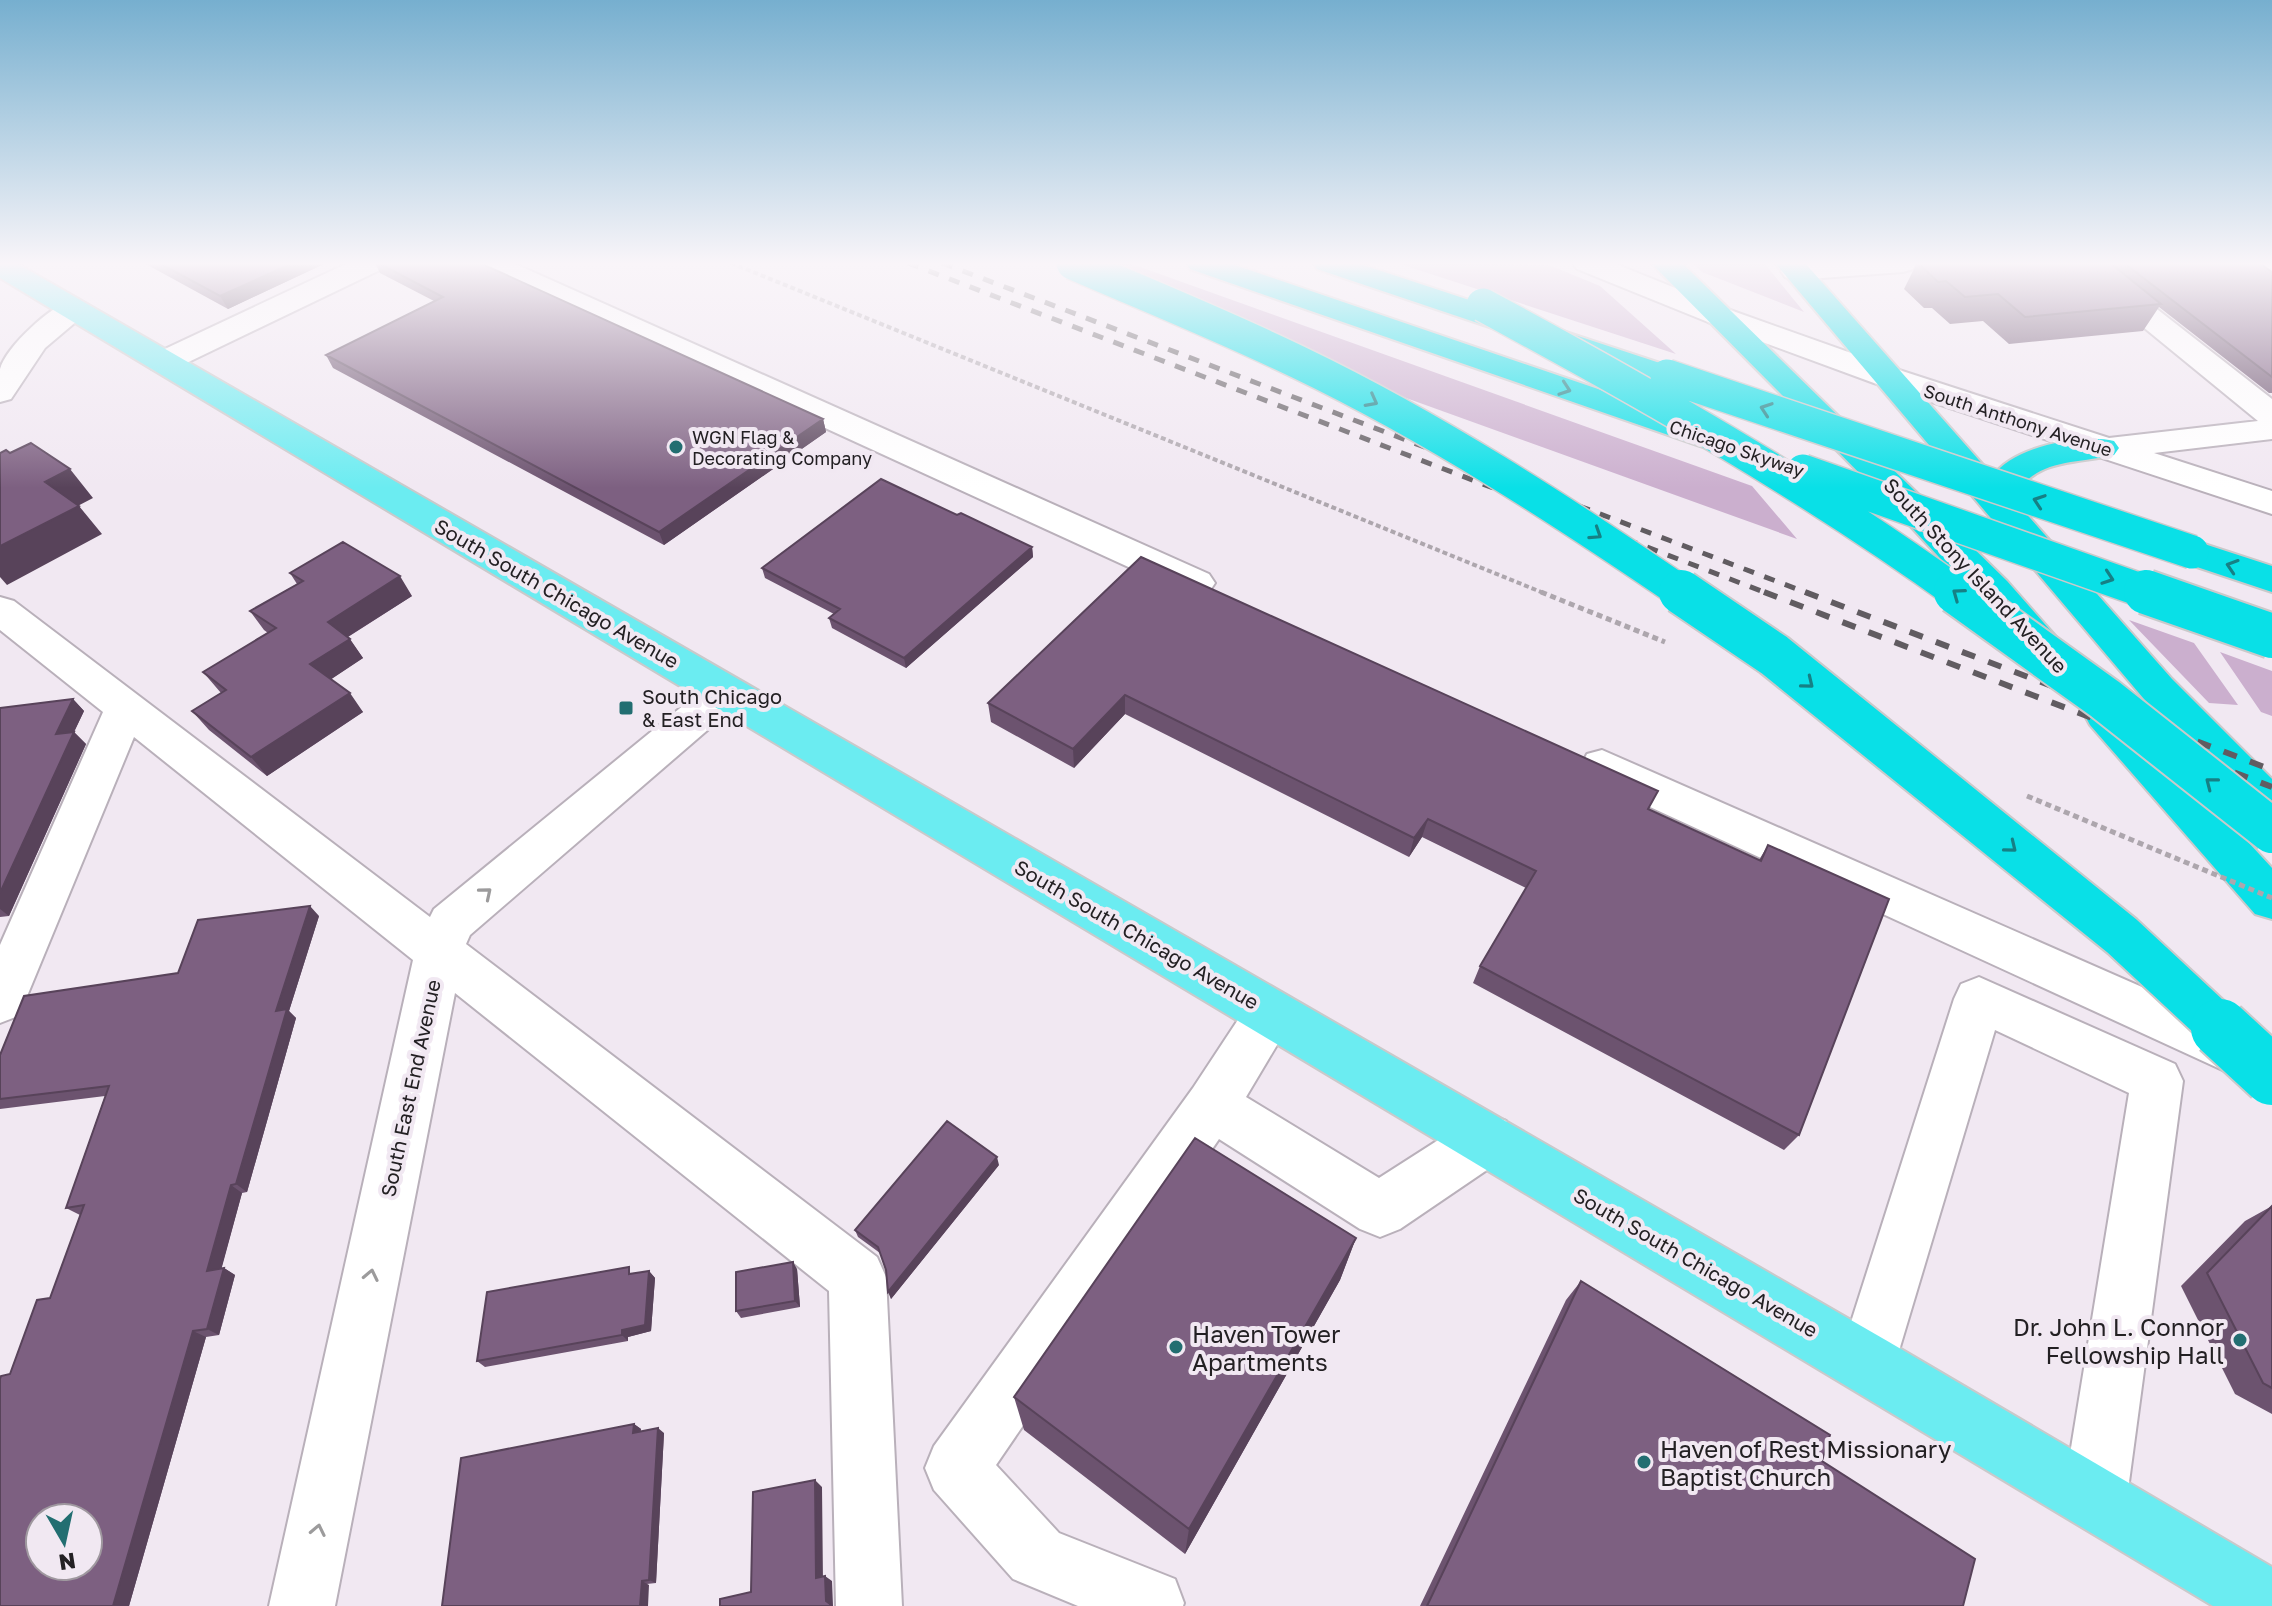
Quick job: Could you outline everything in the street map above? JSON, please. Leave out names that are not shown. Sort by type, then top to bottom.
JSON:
[{"type":"highway","points":[[1244,338],[1301,363],[1437,436],[1595,533],[1774,655],[2122,936],[2272,1076]]},
{"type":"highway","name":"Chicago Skyway","points":[[1418,338],[2272,636]]},
{"type":"highway","points":[[1542,338],[1650,395],[1790,481],[1940,580],[2105,699],[2272,831]]},
{"type":"highway","points":[[1553,338],[2272,579]]},
{"type":"highway","name":"South Stony Island Avenue","points":[[1742,338],[1824,416],[1974,569],[2272,899]]},
{"type":"highway","points":[[1853,338],[2158,689],[2272,807]]},
{"type":"highway","points":[[1996,505],[2000,484],[2021,465],[2052,455],[2102,448]]},
{"type":"main road","name":"South South Chicago Avenue","points":[[107,338],[163,362],[726,692],[2095,1497],[2256,1600]]},
{"type":"street","points":[[0,392],[39,338]]},
{"type":"street","points":[[163,362],[214,338]]},
{"type":"street","points":[[654,338],[1228,597]]},
{"type":"street","name":"South Anthony Avenue","points":[[1780,338],[1885,376],[2272,503]]},
{"type":"street","points":[[2174,338],[2272,415]]},
{"type":"street","points":[[2102,448],[2272,429]]},
{"type":"street","points":[[0,610],[857,1277],[869,1606]]},
{"type":"street","name":"South East End Avenue","points":[[302,1606],[439,952],[451,923],[726,692]]},
{"type":"street","points":[[0,1001],[125,708]]},
{"type":"street","points":[[1576,754],[2272,1069]]},
{"type":"street","points":[[1868,1363],[1979,999],[2157,1081],[2095,1497]]},
{"type":"street","points":[[1151,1603],[1036,1556],[956,1468],[1212,1105],[1271,1013]]},
{"type":"street","points":[[1212,1105],[1380,1210],[1487,1139]]},
{"type":"path","points":[[916,338],[1674,646]]},
{"type":"path","points":[[2024,794],[2272,899]]},
{"type":"shaded area","points":[[1281,338],[1338,338],[1752,486],[1797,539],[1395,394]]},
{"type":"shaded area","points":[[1627,338],[1658,338],[1676,354]]},
{"type":"shaded area","points":[[2129,620],[2194,643],[2238,705],[2209,703]]},
{"type":"shaded area","points":[[2220,652],[2272,671],[2272,716],[2261,712]]},
{"type":"building","points":[[360,338],[645,338],[823,419],[659,532],[326,355]]},
{"type":"building","points":[[2221,338],[2272,338],[2272,377]]},
{"type":"building","points":[[31,443],[70,469],[45,482],[79,506],[0,546],[0,453],[6,450],[10,453]]},
{"type":"building","points":[[881,479],[1032,547],[904,658],[829,618],[840,609],[762,568]]},
{"type":"building","points":[[343,542],[400,576],[328,622],[350,639],[310,664],[350,693],[251,757],[192,711],[226,690],[203,672],[276,628],[250,611],[303,581],[290,573]]},
{"type":"building","points":[[1141,557],[1658,791],[1648,809],[1761,861],[1768,845],[1889,899],[1799,1135],[1480,966],[1536,871],[1428,819],[1414,838],[1125,695],[1073,749],[988,703]]},
{"type":"building","points":[[73,699],[56,734],[74,732],[0,893],[0,708]]},
{"type":"building","points":[[310,906],[276,1011],[287,1009],[207,1271],[224,1268],[207,1329],[193,1331],[113,1606],[0,1606],[0,1379],[10,1374],[37,1300],[50,1298],[84,1205],[66,1208],[109,1086],[0,1099],[0,1055],[24,996],[178,973],[198,920]]},
{"type":"building","points":[[947,1121],[997,1157],[888,1292],[886,1270],[878,1247],[855,1230]]},
{"type":"building","name":"Haven Tower Apartments","points":[[1195,1138],[1356,1238],[1189,1529],[1014,1397]]},
{"type":"building","points":[[2272,1206],[2272,1388],[2263,1383],[2207,1273]]},
{"type":"building","points":[[793,1262],[795,1301],[736,1311],[736,1272]]},
{"type":"building","points":[[629,1267],[629,1274],[649,1271],[645,1325],[622,1330],[622,1335],[477,1361],[487,1292]]},
{"type":"building","name":"Haven of Rest Missionary Baptist Church","points":[[1581,1281],[1830,1435],[1822,1461],[1975,1559],[1963,1606],[1427,1606]]},
{"type":"building","points":[[634,1424],[633,1433],[658,1428],[649,1580],[642,1581],[640,1606],[442,1606],[461,1458]]},
{"type":"building","points":[[815,1480],[816,1578],[825,1576],[826,1601],[830,1606],[720,1606],[720,1599],[751,1592],[753,1492]]},
{"type":"railway","points":[[1103,338],[1769,594]]},
{"type":"railway","points":[[1139,338],[1810,594]]},
{"type":"railway","points":[[1764,592],[2272,787]]},
{"type":"railway","points":[[1805,592],[2272,770]]},
{"type":"place","name":"WGN Flag & Decorating Company","points":[[676,447]]},
{"type":"place","name":"South Chicago & East End","points":[[626,708]]},
{"type":"place","name":"Dr. John L. Connor Fellowship Hall","points":[[2240,1340]]},
{"type":"place","name":"Haven Tower Apartments","points":[[1176,1347]]},
{"type":"place","name":"Haven of Rest Missionary Baptist Church","points":[[1644,1462]]}]
